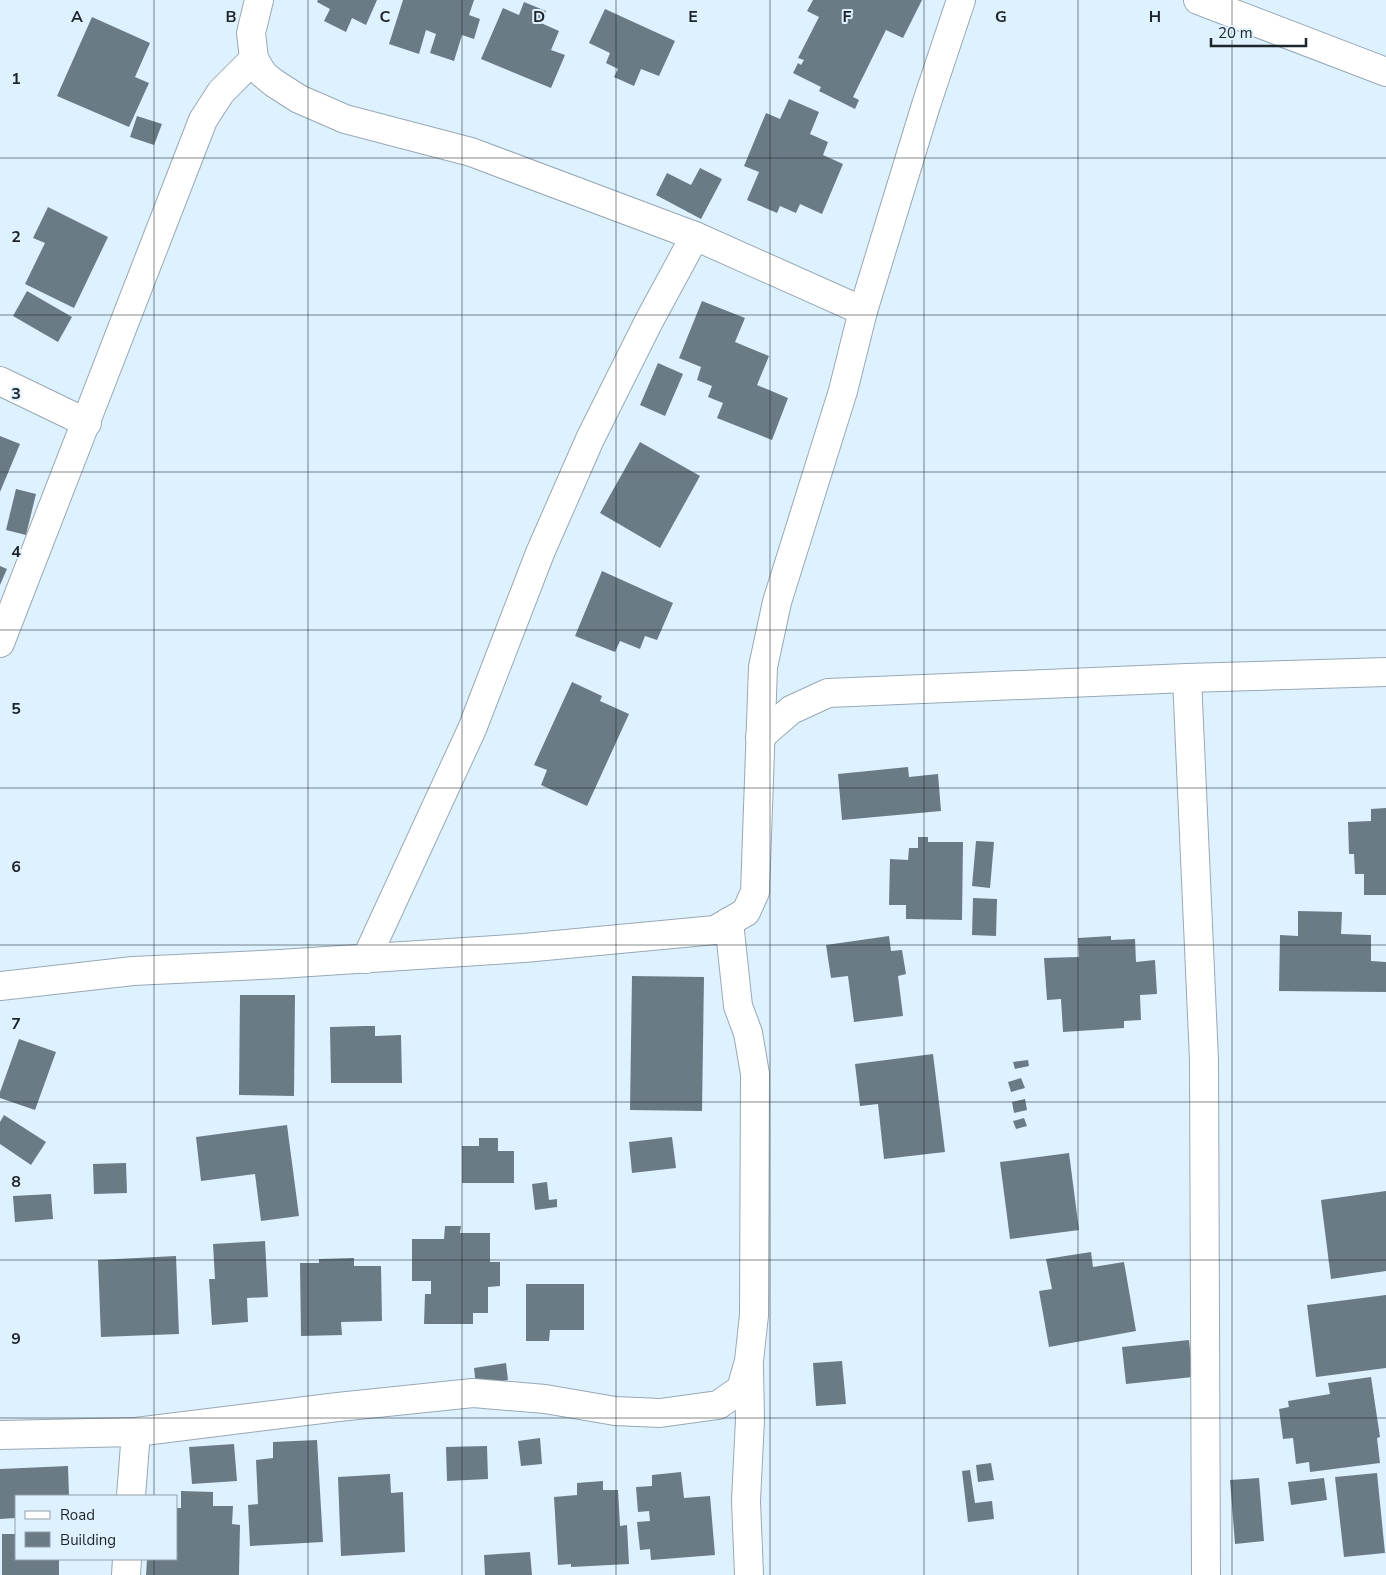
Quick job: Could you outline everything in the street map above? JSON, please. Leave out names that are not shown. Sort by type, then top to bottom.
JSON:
[{"type":"street","points":[[260,0],[251,33],[254,59],[263,74],[299,99],[345,119],[471,152],[694,236],[863,311]]},
{"type":"street","points":[[0,986],[133,971],[366,959],[627,940],[715,930],[746,912],[755,892],[763,667],[777,602],[842,391],[863,311],[926,105],[961,0]]},
{"type":"street","points":[[1198,0],[1386,72]]},
{"type":"street","points":[[0,643],[203,120],[221,92],[254,59]]},
{"type":"street","points":[[366,959],[472,729],[540,553],[590,439],[648,321],[694,236]]},
{"type":"street","points":[[0,381],[87,422]]},
{"type":"street","points":[[760,737],[791,710],[828,693],[1386,672]]},
{"type":"street","points":[[1187,678],[1204,1060],[1206,1575]]},
{"type":"street","points":[[729,922],[738,1006],[748,1033],[755,1074],[754,1315],[749,1361],[750,1419],[746,1501],[748,1575]]},
{"type":"street","points":[[0,1435],[136,1432],[328,1408],[473,1393],[545,1399],[615,1411],[660,1413],[718,1406],[741,1388],[749,1361]]},
{"type":"street","points":[[131,1495],[136,1432]]},
{"type":"street","points":[[126,1575],[127,1560]]},
{"type":"building","points":[[318,0],[377,0],[366,25],[352,18],[346,32],[324,21],[330,9],[317,2]]},
{"type":"building","points":[[403,0],[474,0],[469,15],[480,19],[474,39],[462,35],[454,61],[430,53],[436,34],[426,30],[419,54],[389,44]]},
{"type":"building","points":[[813,0],[922,0],[903,38],[886,30],[853,97],[859,100],[855,109],[819,91],[821,87],[793,73],[798,63],[801,65],[804,60],[798,58],[819,17],[807,11]]},
{"type":"building","points":[[524,2],[546,11],[541,23],[559,31],[551,50],[565,55],[551,88],[481,59],[503,8],[519,15]]},
{"type":"building","points":[[605,9],[675,41],[659,76],[641,69],[634,86],[614,77],[618,69],[606,63],[610,53],[589,43]]},
{"type":"building","points":[[92,17],[150,43],[135,77],[149,83],[129,127],[57,96]]},
{"type":"building","points":[[789,99],[819,112],[810,134],[828,142],[823,155],[843,164],[822,214],[800,204],[796,213],[780,206],[777,213],[747,200],[759,172],[744,166],[766,113],[780,119]]},
{"type":"building","points":[[137,116],[162,124],[154,145],[130,137]]},
{"type":"building","points":[[700,168],[722,179],[701,219],[656,195],[667,173],[691,185]]},
{"type":"building","points":[[48,207],[108,237],[74,308],[25,284],[45,243],[33,238]]},
{"type":"building","points":[[27,291],[72,317],[58,342],[13,316]]},
{"type":"building","points":[[702,301],[745,318],[735,342],[769,356],[757,385],[788,398],[772,440],[717,418],[723,403],[708,397],[712,386],[697,380],[701,367],[679,358]]},
{"type":"building","points":[[658,363],[683,374],[665,416],[640,405]]},
{"type":"building","points":[[0,436],[20,444],[0,492]]},
{"type":"building","points":[[640,442],[700,476],[660,548],[600,513]]},
{"type":"building","points":[[16,489],[36,494],[26,535],[6,530]]},
{"type":"building","points":[[0,566],[7,569],[0,585]]},
{"type":"building","points":[[602,571],[673,603],[657,640],[645,636],[640,649],[620,641],[615,652],[575,636]]},
{"type":"building","points":[[572,682],[602,696],[600,701],[629,714],[587,806],[541,785],[547,770],[534,765]]},
{"type":"building","points":[[908,767],[909,777],[938,774],[941,811],[842,820],[838,774]]},
{"type":"building","points":[[1386,808],[1386,895],[1364,895],[1364,874],[1355,874],[1354,854],[1349,854],[1348,822],[1371,821],[1371,809]]},
{"type":"building","points":[[918,837],[928,837],[928,842],[963,842],[962,920],[906,919],[906,905],[889,905],[890,859],[908,860],[909,848],[918,848]]},
{"type":"building","points":[[976,841],[994,842],[990,888],[972,886]]},
{"type":"building","points":[[973,898],[997,899],[996,936],[972,935]]},
{"type":"building","points":[[1298,911],[1342,912],[1341,934],[1371,935],[1371,961],[1386,962],[1386,992],[1279,991],[1280,935],[1298,936]]},
{"type":"building","points":[[889,936],[891,951],[902,950],[906,974],[898,976],[903,1016],[854,1022],[848,976],[831,978],[826,945]]},
{"type":"building","points":[[1111,936],[1111,940],[1135,939],[1136,962],[1155,960],[1157,994],[1140,995],[1141,1020],[1124,1021],[1124,1028],[1063,1032],[1061,999],[1047,1000],[1044,958],[1079,957],[1078,938]]},
{"type":"building","points":[[632,976],[704,977],[702,1111],[630,1110]]},
{"type":"building","points":[[240,995],[295,995],[294,1096],[239,1095]]},
{"type":"building","points":[[375,1026],[375,1036],[401,1035],[402,1083],[331,1083],[330,1027]]},
{"type":"building","points":[[19,1039],[56,1052],[35,1110],[0,1098],[0,1092]]},
{"type":"building","points":[[933,1054],[945,1152],[884,1159],[878,1104],[860,1106],[855,1064]]},
{"type":"building","points":[[1028,1060],[1029,1066],[1015,1069],[1013,1062]]},
{"type":"building","points":[[1021,1078],[1025,1088],[1011,1092],[1008,1082]]},
{"type":"building","points":[[1025,1099],[1027,1110],[1014,1113],[1012,1102]]},
{"type":"building","points":[[4,1115],[46,1142],[31,1165],[0,1144],[0,1122]]},
{"type":"building","points":[[1024,1118],[1027,1126],[1016,1129],[1013,1121]]},
{"type":"building","points":[[287,1125],[299,1216],[261,1221],[255,1174],[201,1181],[196,1137]]},
{"type":"building","points":[[672,1137],[676,1168],[632,1173],[629,1142]]},
{"type":"building","points":[[479,1138],[498,1138],[498,1151],[514,1151],[514,1183],[462,1183],[462,1146],[479,1146]]},
{"type":"building","points":[[1069,1153],[1079,1230],[1010,1239],[1000,1162]]},
{"type":"building","points":[[126,1163],[127,1193],[94,1194],[93,1164]]},
{"type":"building","points":[[547,1182],[549,1200],[557,1199],[557,1207],[535,1210],[532,1184]]},
{"type":"building","points":[[1386,1191],[1386,1271],[1331,1279],[1321,1200]]},
{"type":"building","points":[[51,1194],[53,1219],[15,1222],[13,1196]]},
{"type":"building","points":[[445,1226],[461,1226],[460,1233],[490,1233],[490,1262],[500,1262],[500,1286],[488,1287],[488,1313],[473,1313],[473,1324],[424,1324],[425,1294],[431,1294],[431,1281],[412,1281],[412,1239],[444,1239]]},
{"type":"building","points":[[265,1241],[268,1297],[247,1298],[248,1322],[212,1325],[209,1279],[215,1279],[213,1244]]},
{"type":"building","points":[[1091,1252],[1093,1267],[1124,1262],[1136,1331],[1049,1347],[1039,1291],[1052,1289],[1046,1259]]},
{"type":"building","points":[[176,1256],[179,1334],[101,1337],[98,1260]]},
{"type":"building","points":[[354,1258],[354,1266],[381,1266],[382,1321],[341,1322],[342,1335],[301,1336],[300,1263],[319,1263],[319,1259]]},
{"type":"building","points":[[526,1284],[584,1284],[584,1330],[550,1330],[549,1341],[526,1341]]},
{"type":"building","points":[[1386,1295],[1386,1368],[1316,1377],[1307,1305]]},
{"type":"building","points":[[1189,1340],[1193,1377],[1126,1384],[1122,1347]]},
{"type":"building","points":[[842,1361],[846,1404],[816,1406],[813,1363]]},
{"type":"building","points":[[506,1363],[508,1380],[476,1386],[474,1368]]},
{"type":"building","points":[[1371,1377],[1380,1437],[1377,1438],[1380,1463],[1310,1472],[1309,1462],[1296,1464],[1293,1438],[1283,1439],[1279,1409],[1289,1407],[1288,1401],[1330,1394],[1328,1383]]},
{"type":"building","points":[[540,1438],[542,1464],[521,1466],[518,1441]]},
{"type":"building","points":[[317,1440],[323,1542],[250,1546],[248,1505],[258,1504],[256,1460],[273,1458],[273,1442]]},
{"type":"building","points":[[234,1444],[237,1481],[192,1484],[189,1447]]},
{"type":"building","points":[[487,1446],[488,1479],[447,1481],[446,1447]]},
{"type":"building","points":[[991,1463],[994,1480],[978,1482],[976,1465]]},
{"type":"building","points":[[68,1466],[69,1495],[15,1495],[15,1518],[0,1519],[0,1469]]},
{"type":"building","points":[[970,1470],[975,1503],[992,1501],[994,1519],[968,1522],[962,1471]]},
{"type":"building","points":[[681,1472],[684,1498],[710,1496],[715,1555],[651,1560],[650,1549],[640,1550],[637,1522],[650,1521],[649,1511],[638,1512],[636,1487],[652,1486],[652,1475]]},
{"type":"building","points":[[1377,1473],[1385,1553],[1344,1557],[1335,1477]]},
{"type":"building","points":[[390,1474],[391,1493],[403,1492],[405,1552],[341,1556],[338,1477]]},
{"type":"building","points":[[1259,1478],[1264,1541],[1235,1544],[1230,1480]]},
{"type":"building","points":[[1324,1478],[1327,1500],[1291,1505],[1288,1482]]},
{"type":"building","points":[[603,1481],[603,1490],[618,1490],[620,1526],[627,1525],[629,1564],[571,1567],[571,1564],[558,1565],[554,1497],[577,1495],[577,1483]]},
{"type":"building","points":[[181,1491],[213,1492],[213,1506],[233,1506],[232,1524],[240,1525],[239,1575],[146,1575],[147,1560],[178,1560],[178,1508],[181,1508]]},
{"type":"building","points":[[2,1534],[15,1534],[15,1560],[59,1560],[59,1575],[2,1575]]},
{"type":"building","points":[[530,1552],[532,1575],[485,1575],[484,1555]]}]
